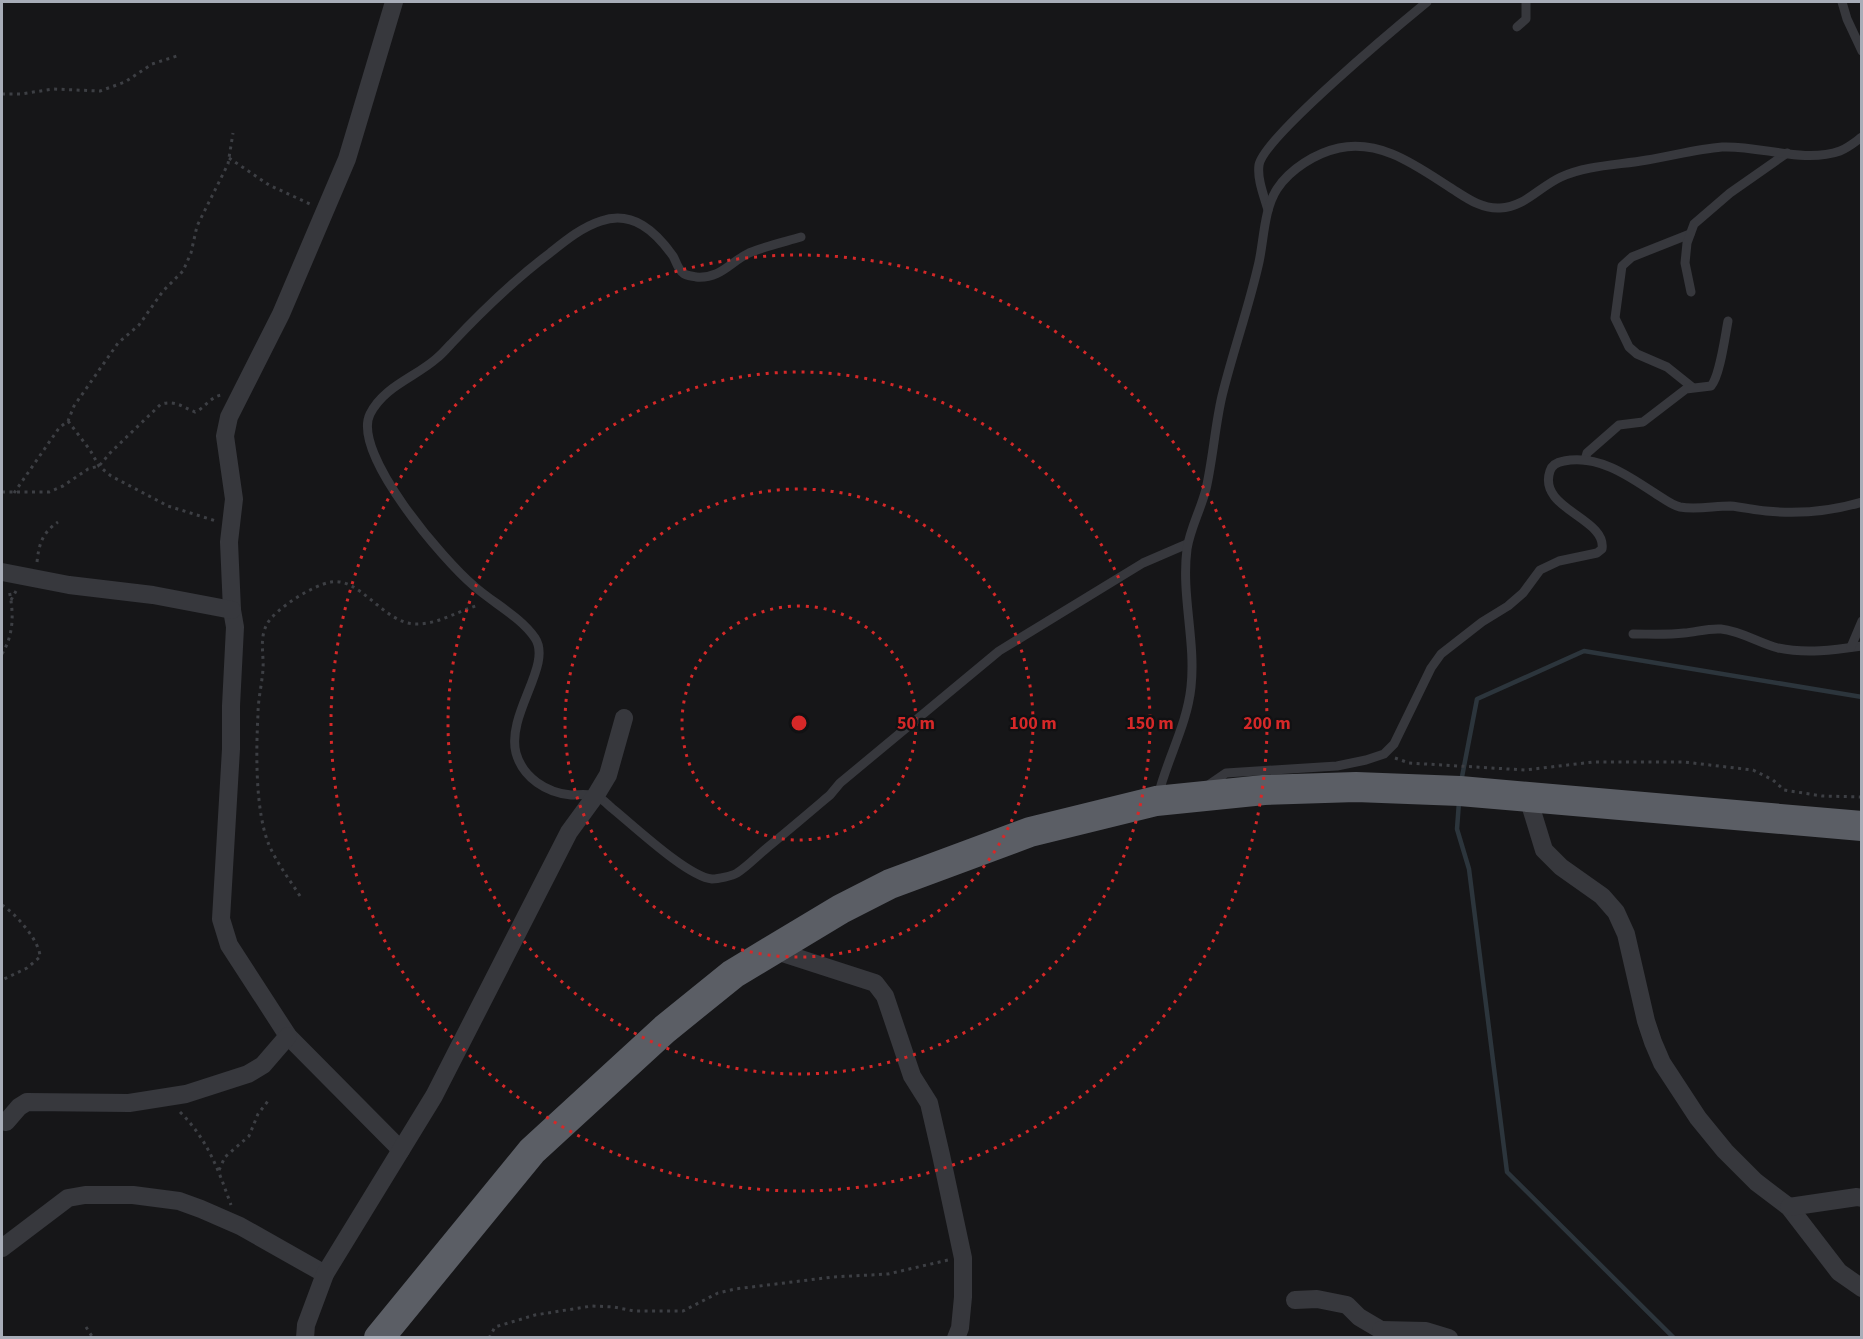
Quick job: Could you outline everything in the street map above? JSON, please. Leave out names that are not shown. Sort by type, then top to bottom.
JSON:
[{"type":"highway","points":[[379,1338],[532,1151],[665,1029],[733,974],[841,909],[890,884],[1030,832],[1156,801],[1264,790],[1356,787],[1460,791],[1862,826]]},
{"type":"street","points":[[394,2],[347,159],[281,315],[230,417],[225,436],[234,499],[229,542],[235,627],[231,749],[221,919],[229,945],[288,1036],[401,1150]]},
{"type":"street","points":[[3,572],[69,585],[153,596],[232,610]]},
{"type":"street","points":[[305,1338],[306,1325],[325,1274],[434,1096],[569,832],[608,775],[624,718]]},
{"type":"street","points":[[1528,798],[1544,850],[1561,867],[1602,896],[1616,912],[1628,942],[1646,1021],[1662,1063],[1698,1118],[1756,1182],[1789,1207],[1839,1272],[1862,1288]]},
{"type":"street","points":[[773,950],[875,983],[885,996],[912,1076],[929,1103],[963,1258],[963,1297],[960,1328],[956,1338]]},
{"type":"street","points":[[2,1121],[6,1122],[19,1107],[27,1102],[129,1103],[186,1094],[248,1074],[264,1065],[288,1036]]},
{"type":"street","points":[[2,1248],[68,1198],[85,1195],[133,1195],[179,1201],[240,1226],[325,1274]]},
{"type":"street","points":[[1789,1207],[1862,1198]]},
{"type":"street","points":[[1295,1300],[1317,1299],[1347,1305],[1359,1317],[1385,1334],[1426,1331],[1449,1338]]},
{"type":"lane","points":[[1269,212],[1260,182],[1259,164],[1264,151],[1351,68],[1427,2]]},
{"type":"lane","points":[[1517,27],[1526,19],[1526,2]]},
{"type":"lane","points":[[1842,2],[1862,51]]},
{"type":"lane","points":[[1156,801],[1184,717],[1191,684],[1185,574],[1187,544],[1205,492],[1219,410],[1259,263],[1269,212],[1277,188],[1289,176],[1313,158],[1340,148],[1358,146],[1378,148],[1402,157],[1480,205],[1499,208],[1514,206],[1528,199],[1560,177],[1597,168],[1719,147],[1744,147],[1824,155],[1844,150],[1862,137]]},
{"type":"lane","points":[[1691,292],[1685,263],[1687,243],[1694,224],[1709,209],[1787,153]]},
{"type":"lane","points":[[801,237],[754,251],[744,255],[722,271],[699,277],[681,272],[667,248],[642,224],[632,219],[601,220],[573,235],[529,269],[475,318],[436,359],[400,383],[379,401],[369,416],[368,436],[373,450],[404,507],[451,565],[537,640],[540,653],[538,667],[513,736],[516,755],[521,766],[534,781],[558,794],[596,795],[684,867],[710,879],[735,875],[830,795],[840,783],[999,651],[1143,563],[1187,544]]},
{"type":"lane","points":[[1690,234],[1632,257],[1622,266],[1615,318],[1629,347],[1638,354],[1667,367],[1692,387]]},
{"type":"lane","points":[[1585,460],[1587,453],[1619,425],[1643,422],[1650,415],[1662,409],[1671,399],[1692,387],[1711,386],[1715,382],[1728,321]]},
{"type":"lane","points":[[1200,795],[1209,783],[1226,773],[1337,766],[1384,754],[1394,744],[1440,654],[1482,622],[1509,606],[1523,593],[1540,570],[1559,561],[1597,553],[1602,549],[1603,543],[1592,527],[1557,500],[1549,482],[1553,465],[1560,461],[1570,459],[1599,462],[1621,472],[1678,507],[1744,507],[1786,512],[1862,502]]},
{"type":"lane","points":[[1851,647],[1862,621]]},
{"type":"lane","points":[[1633,634],[1683,633],[1720,629],[1741,633],[1780,648],[1799,651],[1862,646]]},
{"type":"path","points":[[2,94],[21,94],[53,89],[100,91],[125,82],[152,64],[180,55]]},
{"type":"path","points":[[14,493],[59,428],[68,421],[74,406],[118,343],[139,325],[163,291],[183,271],[191,253],[197,226],[230,158],[233,133]]},
{"type":"path","points":[[230,158],[269,185],[295,195],[325,212]]},
{"type":"path","points":[[2,492],[50,492],[63,486],[88,469],[99,466],[161,404],[178,403],[195,412],[218,396],[226,395],[238,400]]},
{"type":"path","points":[[68,421],[99,466],[124,484],[168,506],[232,525]]},
{"type":"path","points":[[2,654],[11,636],[12,621],[10,593],[3,572]]},
{"type":"path","points":[[300,896],[269,846],[260,812],[258,713],[263,666],[263,634],[268,622],[296,599],[314,588],[332,582],[347,585],[398,620],[412,624],[433,623],[469,608],[492,602]]},
{"type":"path","points":[[1384,754],[1409,763],[1525,770],[1593,762],[1684,762],[1753,770],[1773,780],[1784,790],[1822,796],[1862,797]]},
{"type":"path","points":[[2,905],[14,915],[40,949],[40,957],[27,968],[2,980]]},
{"type":"path","points":[[153,1098],[176,1108],[194,1125],[211,1152],[240,1226]]},
{"type":"path","points":[[219,1172],[225,1157],[249,1136],[258,1114],[268,1101]]},
{"type":"path","points":[[489,1338],[495,1327],[535,1315],[592,1306],[634,1311],[683,1311],[718,1293],[735,1289],[832,1277],[888,1274],[938,1260],[963,1258]]},
{"type":"path","points":[[86,1327],[93,1338]]},
{"type":"waterway","points":[[1461,782],[1477,699],[1584,651],[1862,697]]},
{"type":"waterway","points":[[1459,802],[1457,829],[1469,869],[1507,1172],[1674,1338]]}]
